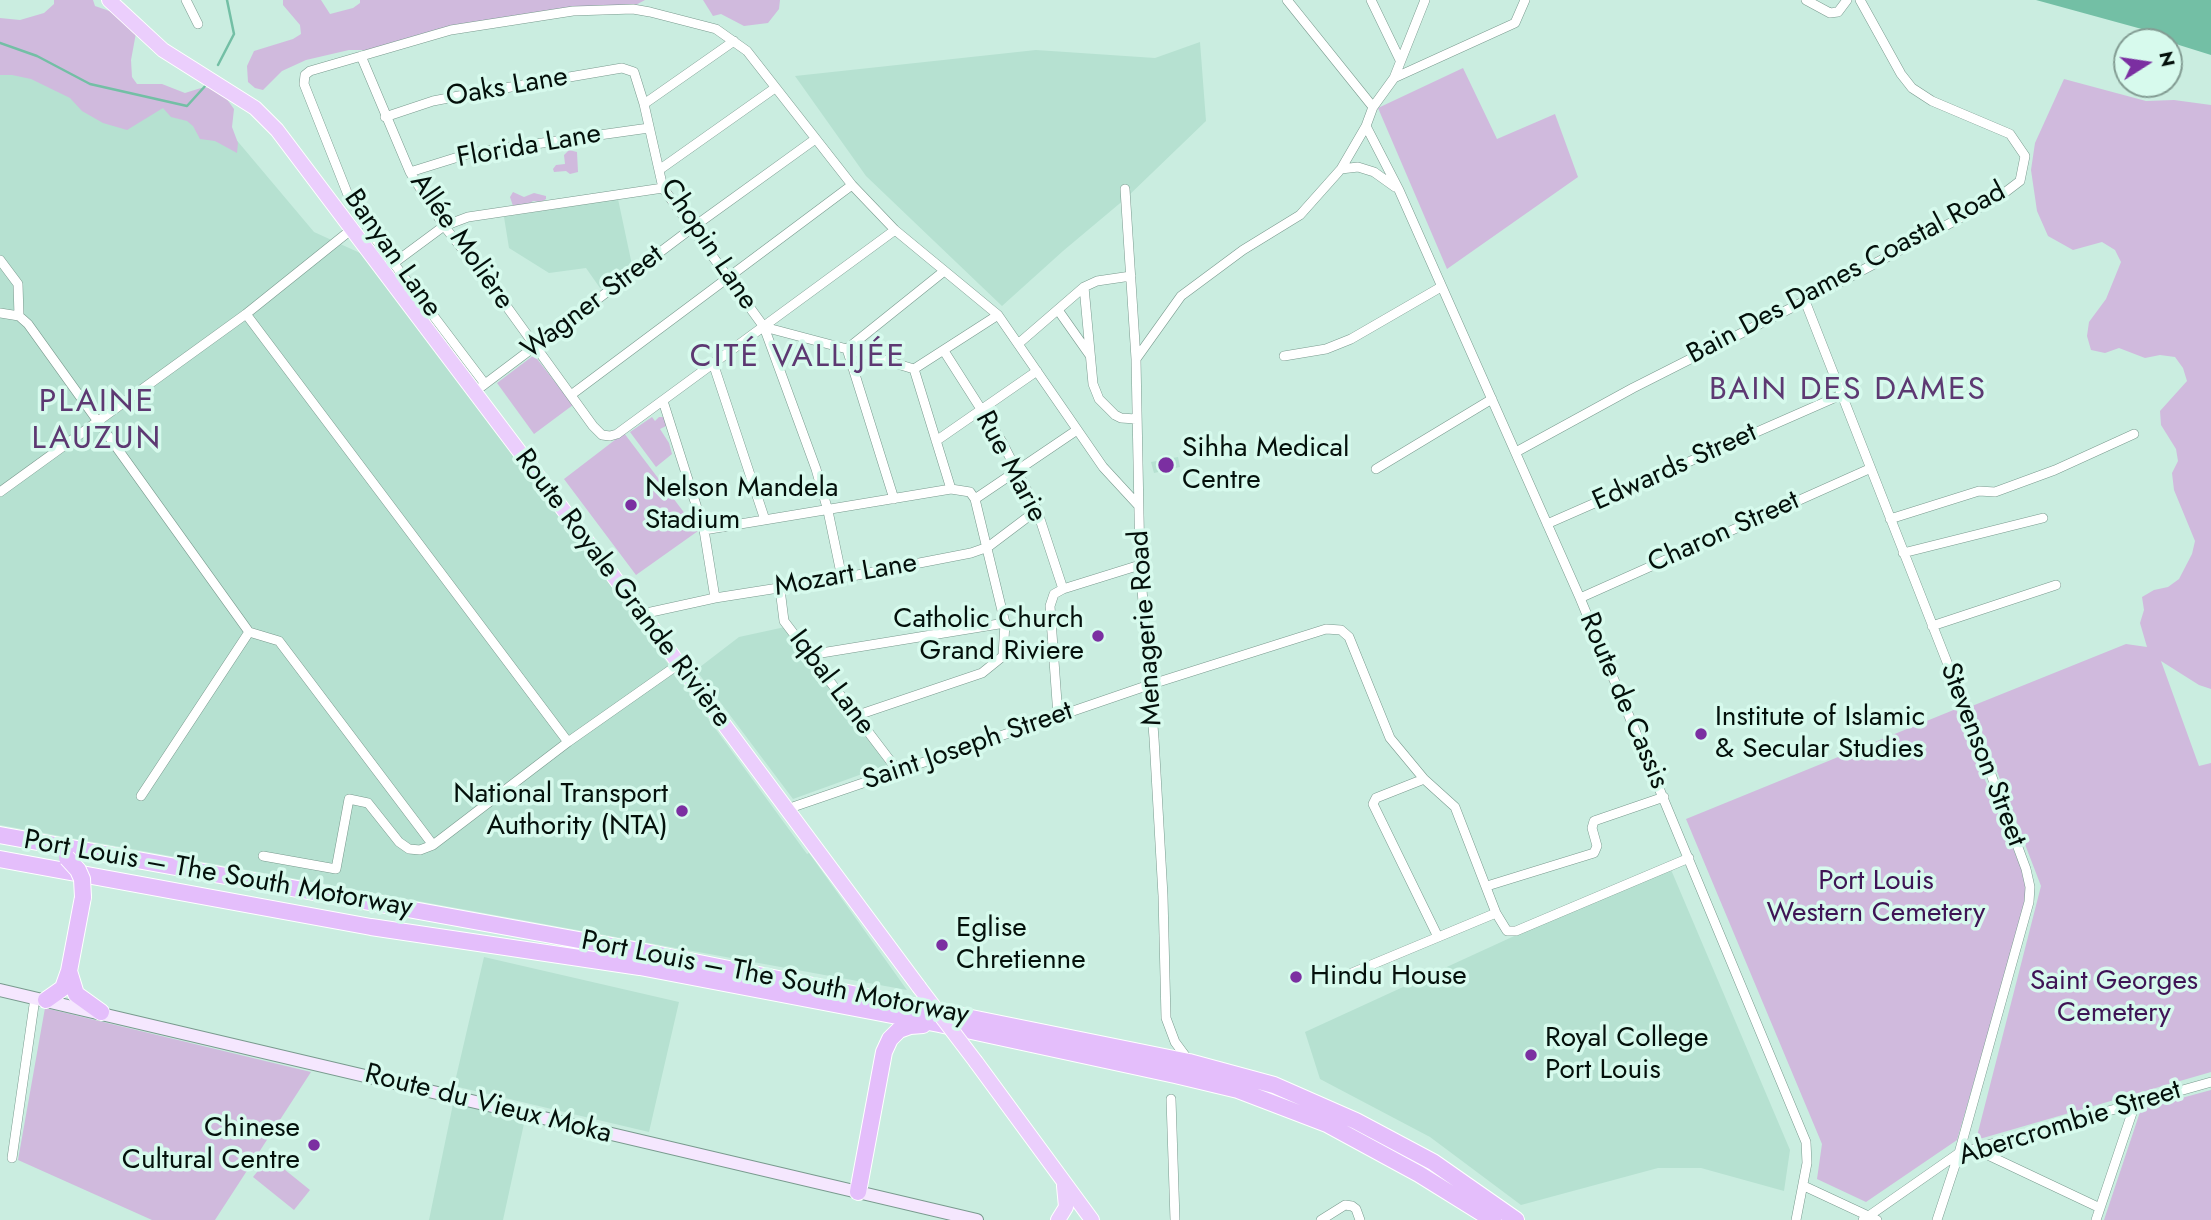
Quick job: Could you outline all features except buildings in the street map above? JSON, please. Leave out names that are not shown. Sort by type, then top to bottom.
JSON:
[{"type":"highway","name":"Port Louis – The South Motorway","points":[[0,835],[645,952],[1189,1062],[1274,1085],[1356,1121],[1433,1162],[1516,1220]]},
{"type":"highway","points":[[0,844],[58,854],[67,858],[82,879],[83,897],[69,971],[62,988],[41,999]]},
{"type":"highway","name":"Port Louis – The South Motorway","points":[[0,859],[371,927],[640,967],[939,1024],[1238,1090],[1339,1130],[1419,1174],[1493,1220]]},
{"type":"highway","points":[[69,971],[76,994],[101,1012]]},
{"type":"highway","points":[[858,1192],[887,1045],[900,1030],[910,1026],[939,1024]]},
{"type":"main road","name":"Route Royale Grande Rivière","points":[[110,0],[163,50],[255,107],[277,130],[352,229],[480,388],[642,614],[1092,1220]]},
{"type":"main road","name":"Route du Vieux Moka","points":[[0,989],[977,1220]]},
{"type":"main road","points":[[1058,1220],[1066,1203],[1063,1182]]},
{"type":"street","points":[[186,0],[198,24]]},
{"type":"street","points":[[1287,0],[1373,107]]},
{"type":"street","points":[[1371,0],[1400,60]]},
{"type":"street","points":[[1395,78],[1515,23],[1525,0]]},
{"type":"street","points":[[1806,0],[1830,13],[1838,12],[1847,0]]},
{"type":"street","name":"Bain Des Dames Coastal Road","points":[[1516,452],[1999,197],[2020,181],[2025,156],[2010,134],[1932,101],[1912,88],[1901,74],[1860,0]]},
{"type":"street","points":[[1136,359],[1181,296],[1242,250],[1300,215],[1341,169],[1366,126],[1373,107],[1395,78],[1425,1]]},
{"type":"street","points":[[361,56],[451,30],[573,11],[633,9],[716,29],[747,51],[814,140],[895,230],[998,315],[1103,467],[1138,505]]},
{"type":"street","points":[[644,104],[734,41]]},
{"type":"street","name":"Banyan Lane","points":[[361,56],[310,71],[305,75],[304,84],[348,195],[373,236],[480,388]]},
{"type":"street","name":"Allée Molière","points":[[361,56],[410,172],[444,226],[593,426],[602,435],[617,434],[663,401]]},
{"type":"street","name":"Oaks Lane","points":[[385,117],[443,99],[622,68],[631,71]]},
{"type":"street","name":"Chopin Lane","points":[[631,71],[637,78],[663,188],[764,327],[816,469],[842,578]]},
{"type":"street","points":[[659,170],[775,88]]},
{"type":"street","name":"Route de Cassis","points":[[1366,126],[1399,190],[1580,598],[1806,1142],[1807,1163],[1796,1220]]},
{"type":"street","name":"Florida Lane","points":[[410,172],[471,153],[649,128]]},
{"type":"street","name":"Wagner Street","points":[[480,388],[814,140]]},
{"type":"street","points":[[1341,169],[1358,167],[1374,172],[1399,190]]},
{"type":"street","points":[[570,395],[852,185]]},
{"type":"street","points":[[394,263],[444,226],[468,217],[663,188]]},
{"type":"street","name":"Menagerie Road","points":[[1125,188],[1136,359],[1140,565],[1163,896],[1166,1018],[1175,1042],[1189,1062]]},
{"type":"street","points":[[0,492],[246,314],[352,229]]},
{"type":"street","points":[[715,598],[704,530],[663,401],[895,230]]},
{"type":"street","points":[[0,260],[18,284],[19,317]]},
{"type":"street","points":[[847,349],[943,272]]},
{"type":"street","points":[[1018,344],[1084,287],[1097,281],[1131,276]]},
{"type":"street","points":[[1084,287],[1093,384],[1099,400],[1121,418],[1136,419]]},
{"type":"street","points":[[1284,356],[1326,349],[1351,340],[1441,287]]},
{"type":"street","name":"Stevenson Street","points":[[1805,301],[1993,782],[2030,887],[2029,902],[1959,1153],[1937,1220]]},
{"type":"street","points":[[1058,310],[1090,355]]},
{"type":"street","points":[[0,313],[19,317],[28,324],[249,632],[279,641],[433,845]]},
{"type":"street","points":[[246,314],[568,743]]},
{"type":"street","points":[[764,327],[914,369],[998,315]]},
{"type":"street","points":[[847,349],[894,499]]},
{"type":"street","name":"Rue Marie","points":[[944,351],[1017,471],[1037,510],[1063,589]]},
{"type":"street","points":[[713,363],[765,520]]},
{"type":"street","points":[[914,369],[951,489]]},
{"type":"street","points":[[936,442],[1037,371]]},
{"type":"street","name":"Edwards Street","points":[[1547,524],[1841,395]]},
{"type":"street","points":[[1376,468],[1492,399]]},
{"type":"street","points":[[704,530],[951,489],[973,495],[1017,471],[1077,430]]},
{"type":"street","points":[[1890,519],[1979,491],[1995,492],[2067,465],[2134,434]]},
{"type":"street","name":"Charon Street","points":[[1580,598],[1869,469]]},
{"type":"street","points":[[855,716],[982,673],[1003,656],[1004,623],[988,547],[973,495]]},
{"type":"street","name":"Mozart Lane","points":[[642,614],[715,598],[780,589],[971,554],[988,547],[1037,510]]},
{"type":"street","points":[[1903,553],[2043,518]]},
{"type":"street","points":[[1058,716],[1050,606],[1054,594],[1140,565]]},
{"type":"street","points":[[1932,626],[2056,584]]},
{"type":"street","name":"Iqbal Lane","points":[[780,589],[784,621],[898,771]]},
{"type":"street","points":[[809,655],[1004,623]]},
{"type":"street","name":"Saint Joseph Street","points":[[787,809],[1150,685],[1326,629],[1341,631],[1349,637],[1390,738],[1424,779]]},
{"type":"street","points":[[141,796],[249,632]]},
{"type":"street","points":[[263,856],[336,869],[349,799],[368,803],[399,842],[409,849],[420,850],[433,845],[679,663]]},
{"type":"street","points":[[1438,937],[1373,804],[1376,798],[1424,779],[1455,807],[1496,913],[1507,931],[1516,931],[1689,858]]},
{"type":"street","points":[[1487,886],[1594,853],[1597,846],[1592,828],[1594,821],[1664,797]]},
{"type":"street","points":[[1347,975],[1496,913]]},
{"type":"street","points":[[12,1158],[41,999]]},
{"type":"street","name":"Abercrombie Street","points":[[1869,1219],[1959,1153],[2211,1082]]},
{"type":"street","points":[[1171,1098],[1175,1220]]},
{"type":"street","points":[[2096,1220],[2135,1104]]},
{"type":"street","points":[[1975,1149],[2100,1208]]},
{"type":"street","points":[[1804,1186],[1869,1219]]},
{"type":"street","points":[[1321,1220],[1345,1205],[1356,1209],[1360,1220]]},
{"type":"shaded area","points":[[2036,0],[2211,0],[2211,55],[2183,46],[2183,28],[2138,28]]},
{"type":"shaded area","points":[[1200,42],[1206,121],[1125,199],[1002,306],[866,176],[795,76],[1036,50],[1155,58]]},
{"type":"shaded area","points":[[0,62],[202,99],[314,232],[371,258],[907,990],[0,825]]},
{"type":"shaded area","points":[[618,199],[632,265],[600,288],[586,268],[549,273],[509,248],[504,217]]},
{"type":"shaded area","name":"Sihha Medical Centre","points":[[1178,457],[1180,467],[1154,473],[1151,462]]},
{"type":"shaded area","points":[[785,627],[887,765],[793,799],[696,670],[739,637]]},
{"type":"shaded area","name":"Royal College Port Louis","points":[[1669,865],[1790,1150],[1784,1191],[1701,1168],[1658,1168],[1521,1205],[1430,1137],[1320,1079],[1305,1032]]},
{"type":"shaded area","points":[[484,957],[679,1002],[649,1132],[454,1086]]},
{"type":"shaded area","points":[[453,1104],[525,1119],[503,1220],[429,1220]]},
{"type":"green space","points":[[54,0],[93,0],[95,6],[118,14],[136,33],[131,60],[132,77],[137,84],[162,84],[185,93],[218,87],[234,109],[232,127],[238,143],[237,153],[215,141],[200,139],[193,126],[187,121],[171,117],[163,108],[127,130],[103,123],[82,111],[70,98],[31,79],[0,75],[0,18],[20,20],[44,13],[54,4]]},
{"type":"green space","points":[[283,0],[321,0],[330,14],[353,8],[360,0],[645,0],[632,7],[571,9],[371,50],[349,50],[306,60],[282,71],[263,90],[255,88],[248,82],[247,66],[254,51],[301,34],[300,25],[283,5]]},
{"type":"green space","points":[[703,0],[780,0],[779,9],[768,23],[744,26],[721,14],[713,16]]},
{"type":"green space","points":[[1463,68],[1497,139],[1555,114],[1578,177],[1447,269],[1378,108]]},
{"type":"green space","name":"Saint Georges Cemetery","points":[[2064,79],[2113,92],[2113,98],[2174,100],[2211,105],[2211,689],[2199,685],[2161,661],[2199,766],[2211,763],[2211,1072],[1976,1140],[2041,886],[1972,706],[2126,644],[2147,647],[2140,623],[2144,610],[2142,597],[2154,590],[2168,587],[2179,579],[2192,554],[2195,541],[2174,490],[2172,473],[2178,461],[2176,449],[2161,425],[2160,411],[2187,381],[2183,368],[2175,357],[2160,355],[2145,358],[2119,348],[2105,353],[2091,350],[2087,336],[2089,322],[2106,299],[2121,262],[2115,250],[2102,242],[2073,250],[2048,236],[2037,211],[2031,170],[2035,143]]},
{"type":"green space","points":[[569,150],[577,152],[578,172],[554,172],[556,165],[565,164],[564,155]]},
{"type":"green space","points":[[513,192],[524,197],[534,193],[546,196],[546,199],[513,206],[510,197]]},
{"type":"green space","points":[[534,355],[573,405],[534,434],[497,383]]},
{"type":"green space","points":[[652,417],[655,421],[659,417],[665,417],[666,426],[660,429],[672,454],[656,467],[630,432]]},
{"type":"green space","name":"Nelson Mandela Stadium","points":[[624,433],[698,531],[636,575],[564,479]]},
{"type":"green space","name":"Port Louis Western Cemetery","points":[[1956,709],[2030,890],[1957,1140],[1866,1202],[1817,1179],[1822,1144],[1686,819]]},
{"type":"green space","points":[[45,1008],[311,1072],[215,1220],[152,1220],[18,1160]]},
{"type":"green space","points":[[2211,1090],[2211,1220],[2104,1220],[2141,1109]]},
{"type":"green space","points":[[269,1157],[310,1190],[294,1210],[253,1177]]},
{"type":"waterway","points":[[218,65],[234,34],[227,0]]},
{"type":"waterway","points":[[0,43],[37,56],[90,84],[187,106],[207,84]]},
{"type":"place","name":"Sihha Medical Centre","points":[[1166,465]]},
{"type":"place","name":"Nelson Mandela Stadium","points":[[631,505]]},
{"type":"place","name":"Catholic Church Grand Riviere","points":[[1098,636]]},
{"type":"place","name":"Institute of Islamic & Secular Studies","points":[[1701,734]]},
{"type":"place","name":"National Transport Authority (NTA)","points":[[682,811]]},
{"type":"place","name":"Eglise Chretienne","points":[[942,945]]},
{"type":"place","name":"Hindu House","points":[[1296,977]]},
{"type":"place","name":"Royal College Port Louis","points":[[1531,1055]]},
{"type":"place","name":"Chinese Cultural Centre","points":[[314,1145]]},
{"type":"district","name":"CITÉ VALLIJÉE","points":[[798,358]]},
{"type":"district","name":"BAIN DES DAMES","points":[[1848,391]]},
{"type":"district","name":"PLAINE LAUZUN","points":[[97,422]]}]
